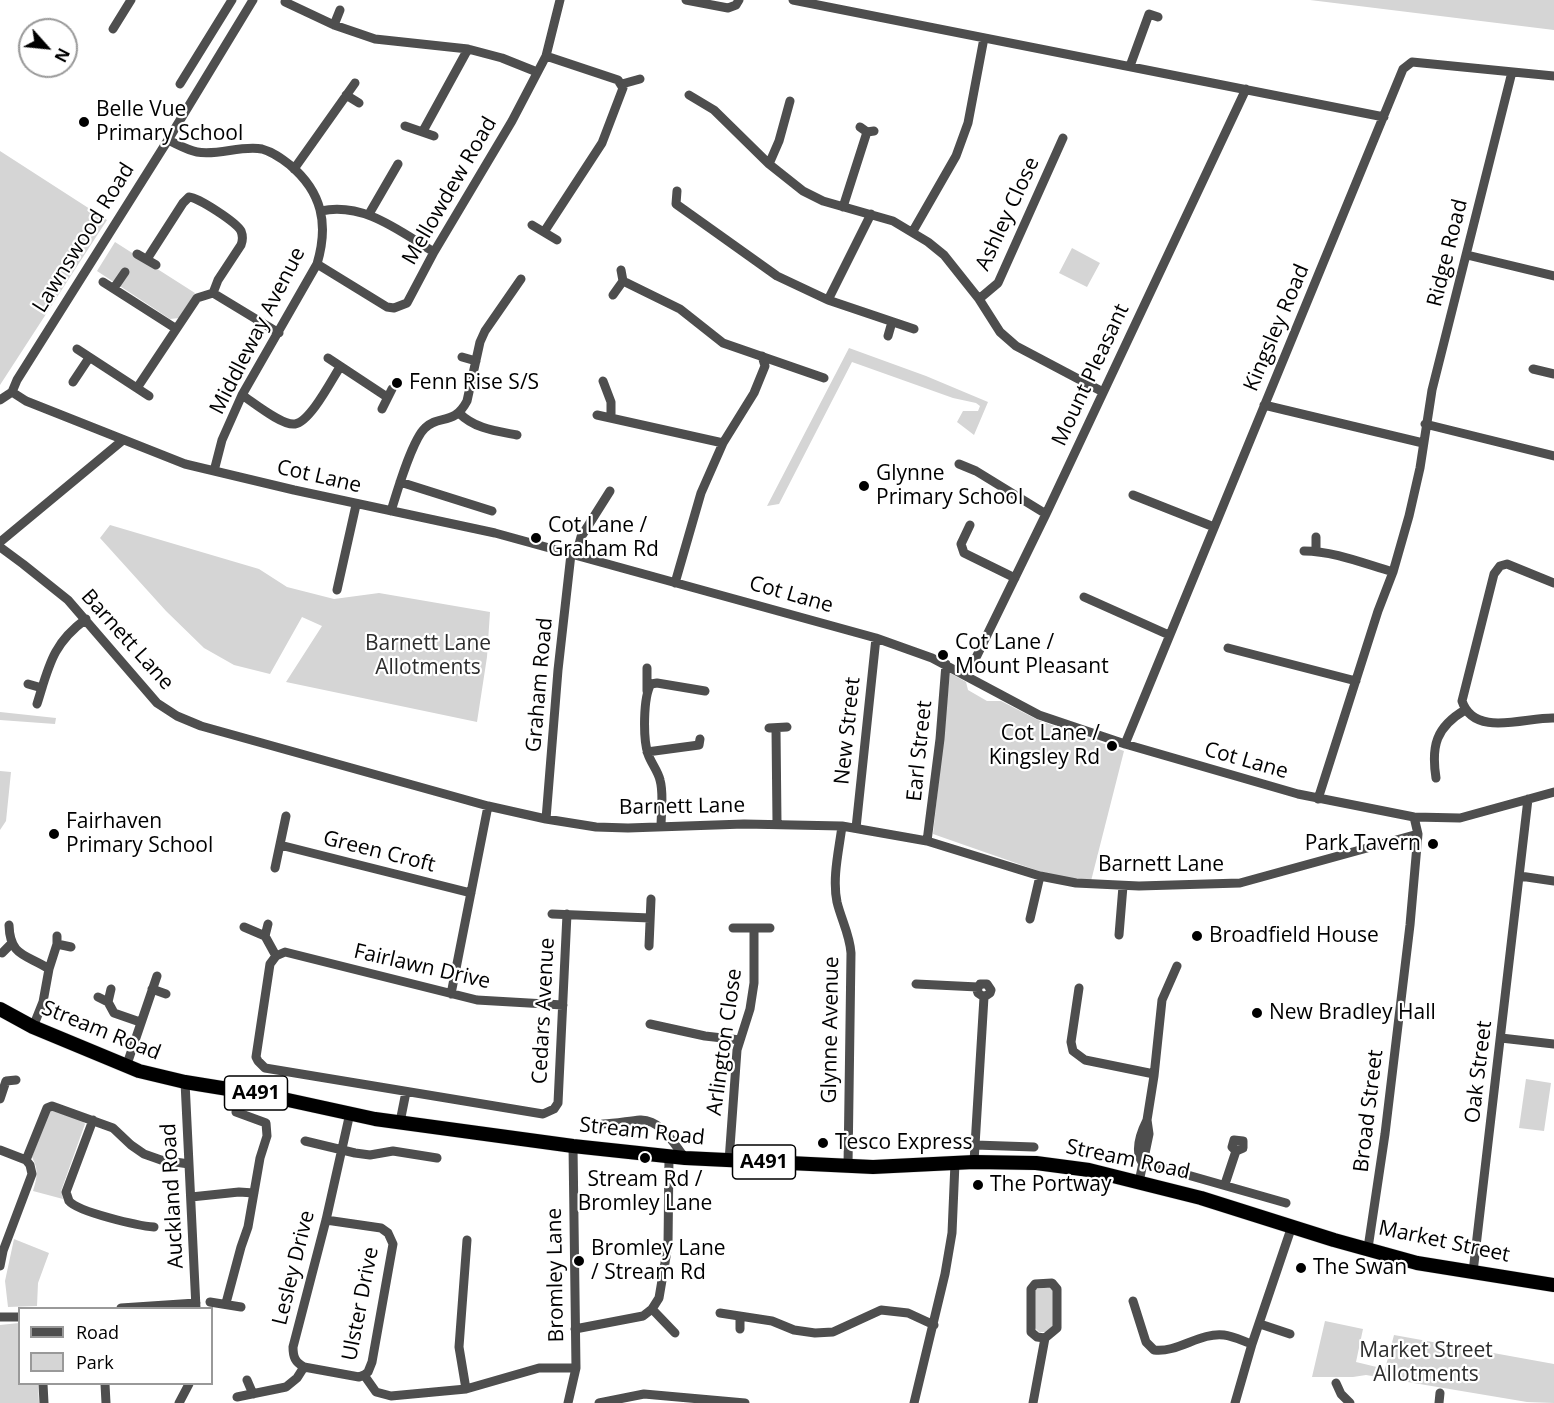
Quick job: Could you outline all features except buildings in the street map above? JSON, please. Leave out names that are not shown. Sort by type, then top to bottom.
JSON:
[{"type":"highway","name":"Stream Road","points":[[0,1009],[33,1027],[126,1067],[185,1082],[265,1095],[400,1122],[573,1146],[729,1161],[873,1167],[974,1162],[1036,1163],[1089,1170],[1139,1182],[1292,1226]]},
{"type":"highway","name":"Market Street","points":[[1292,1226],[1418,1263],[1554,1285]]},
{"type":"street","points":[[113,29],[131,0]]},
{"type":"street","points":[[180,84],[232,0]]},
{"type":"street","name":"Lawnswood Road","points":[[0,400],[12,392],[16,380],[168,140],[252,0]]},
{"type":"street","name":"Mellowdew Road","points":[[317,264],[387,307],[394,308],[407,303],[546,56],[560,0]]},
{"type":"street","points":[[686,0],[728,8],[736,5],[739,0]]},
{"type":"street","points":[[793,0],[1384,117]]},
{"type":"street","points":[[285,2],[334,25],[375,39],[468,49],[502,58],[537,72]]},
{"type":"street","points":[[334,25],[340,10]]},
{"type":"street","points":[[1131,66],[1149,14],[1158,17]]},
{"type":"street","points":[[913,231],[948,174],[956,156],[968,123],[984,38]]},
{"type":"street","points":[[423,131],[468,49]]},
{"type":"street","points":[[544,232],[602,142],[623,88],[618,80],[546,56]]},
{"type":"street","name":"Kingsley Road","points":[[1125,744],[1403,69],[1409,63],[1554,76]]},
{"type":"street","name":"Ridge Road","points":[[1318,799],[1393,572],[1409,516],[1432,390],[1512,72]]},
{"type":"street","points":[[622,84],[640,79]]},
{"type":"street","points":[[294,169],[355,83]]},
{"type":"street","name":"Mount Pleasant","points":[[968,676],[1246,89]]},
{"type":"street","points":[[346,95],[359,103]]},
{"type":"street","points":[[689,95],[714,110],[769,164],[803,191],[823,201],[893,221],[913,231],[944,255],[979,299],[1000,332],[1016,346],[1103,392]]},
{"type":"street","points":[[769,164],[779,141],[790,100]]},
{"type":"street","points":[[405,126],[434,136]]},
{"type":"street","points":[[843,207],[867,130]]},
{"type":"street","name":"Ashley Close","points":[[979,299],[998,283],[1063,138]]},
{"type":"street","name":"Middleway Avenue","points":[[168,140],[196,152],[262,149],[273,153],[294,169],[313,190],[321,211],[322,242],[317,264],[242,395],[222,440],[214,471]]},
{"type":"street","points":[[369,214],[398,164]]},
{"type":"street","points":[[382,168],[391,174]]},
{"type":"street","points":[[676,204],[677,191]]},
{"type":"street","points":[[147,259],[183,203],[189,198],[199,200],[238,227],[243,238],[241,245],[218,280],[213,293]]},
{"type":"street","points":[[666,208],[676,204]]},
{"type":"street","points":[[676,204],[767,270],[804,290],[914,329]]},
{"type":"street","points":[[321,211],[334,208],[369,214],[434,252]]},
{"type":"street","points":[[828,300],[871,214]]},
{"type":"street","points":[[532,225],[557,240]]},
{"type":"street","points":[[138,254],[156,265]]},
{"type":"street","points":[[1467,255],[1554,276]]},
{"type":"street","points":[[613,295],[623,281],[621,270]]},
{"type":"street","points":[[114,288],[125,272]]},
{"type":"street","points":[[391,511],[420,434],[431,423],[450,419],[459,413],[467,402],[485,331],[521,279]]},
{"type":"street","points":[[623,281],[680,309],[723,343],[824,378]]},
{"type":"street","points":[[103,282],[175,328]]},
{"type":"street","points":[[137,388],[197,298],[213,293],[279,333]]},
{"type":"street","points":[[888,336],[892,322]]},
{"type":"street","points":[[77,349],[149,396]]},
{"type":"street","points":[[675,583],[693,514],[723,443],[754,393],[765,366],[762,356]]},
{"type":"street","points":[[462,357],[476,361]]},
{"type":"street","points":[[73,382],[89,358]]},
{"type":"street","points":[[328,358],[340,367],[390,393],[382,409]]},
{"type":"street","points":[[242,395],[282,421],[294,424],[306,419],[340,367]]},
{"type":"street","points":[[1533,369],[1554,374]]},
{"type":"street","points":[[603,381],[610,402],[611,418]]},
{"type":"street","name":"Cot Lane","points":[[12,392],[26,401],[185,464],[356,504],[495,533],[876,638],[946,664],[1039,715],[1125,744],[1318,799],[1414,817],[1460,818],[1554,792]]},
{"type":"street","points":[[1264,405],[1423,443]]},
{"type":"street","points":[[459,413],[466,420],[481,428],[517,435]]},
{"type":"street","points":[[597,415],[723,443]]},
{"type":"street","points":[[1425,424],[1554,456]]},
{"type":"street","points":[[0,542],[123,440]]},
{"type":"street","points":[[959,464],[976,471],[1046,514]]},
{"type":"street","points":[[400,482],[492,511]]},
{"type":"street","name":"Graham Road","points":[[546,819],[558,670],[573,554],[581,537],[607,505],[610,491]]},
{"type":"street","points":[[1133,495],[1214,527]]},
{"type":"street","points":[[337,590],[356,504]]},
{"type":"street","points":[[970,525],[961,544],[964,553],[1016,578]]},
{"type":"street","points":[[1316,537],[1316,551]]},
{"type":"street","name":"Barnett Lane","points":[[0,548],[68,600],[157,703],[177,716],[201,726],[488,806],[546,819],[596,827],[777,824],[842,826],[927,841],[1040,876],[1076,883],[1123,886],[1240,883],[1418,834]]},
{"type":"street","points":[[1304,551],[1316,551],[1393,572]]},
{"type":"street","points":[[1554,583],[1507,564],[1500,566],[1494,574],[1462,701],[1465,710],[1481,720],[1494,724],[1554,718]]},
{"type":"street","points":[[1084,597],[1169,635]]},
{"type":"street","points":[[37,704],[57,647],[69,632],[86,619]]},
{"type":"street","name":"New Street","points":[[856,828],[876,638]]},
{"type":"street","points":[[1228,648],[1356,681]]},
{"type":"street","name":"Earl Street","points":[[927,841],[940,739],[946,664]]},
{"type":"street","points":[[647,668],[645,726],[647,752],[660,779],[661,827]]},
{"type":"street","points":[[647,691],[651,684],[657,683],[705,691]]},
{"type":"street","points":[[28,684],[42,688]]},
{"type":"street","points":[[1436,778],[1434,751],[1440,732],[1447,722],[1465,710]]},
{"type":"street","points":[[777,824],[772,728],[787,727]]},
{"type":"street","points":[[647,752],[699,746],[699,739]]},
{"type":"street","name":"Oak Street","points":[[1473,1272],[1528,799]]},
{"type":"street","points":[[451,994],[488,806]]},
{"type":"street","points":[[275,868],[286,816]]},
{"type":"street","points":[[1414,817],[1418,834]]},
{"type":"street","name":"Glynne Avenue","points":[[842,826],[835,884],[837,902],[851,953],[848,1166]]},
{"type":"street","name":"Broad Street","points":[[1368,1248],[1385,1134],[1410,925],[1418,834]]},
{"type":"street","name":"Green Croft","points":[[280,846],[471,893]]},
{"type":"street","points":[[1030,919],[1040,876]]},
{"type":"street","points":[[1520,876],[1554,880]]},
{"type":"street","points":[[1119,935],[1123,886]]},
{"type":"street","points":[[648,946],[651,899]]},
{"type":"street","name":"Cedars Avenue","points":[[552,914],[650,918]]},
{"type":"street","name":"Cedars Avenue","points":[[554,1109],[558,1103],[567,914]]},
{"type":"street","points":[[265,936],[268,924]]},
{"type":"street","points":[[9,925],[11,944],[24,955],[49,969]]},
{"type":"street","points":[[244,927],[265,936],[276,956]]},
{"type":"street","points":[[733,928],[770,928]]},
{"type":"street","name":"Arlington Close","points":[[729,1161],[737,1050],[750,1009],[754,982],[754,928]]},
{"type":"street","points":[[33,1027],[43,1002],[57,940],[71,947]]},
{"type":"street","points":[[2,953],[11,944]]},
{"type":"street","name":"Fairlawn Drive","points":[[276,956],[285,952],[477,1000],[508,1004],[563,1005]]},
{"type":"street","name":"Stream Road","points":[[276,956],[270,964],[256,1050],[258,1061],[265,1068],[444,1097],[483,1106],[543,1114],[554,1109]]},
{"type":"street","points":[[1139,1182],[1149,1134],[1147,1120],[1162,1000],[1177,966]]},
{"type":"street","points":[[126,1067],[157,976]]},
{"type":"street","points":[[916,984],[978,987],[983,983],[990,986],[990,993],[984,997],[974,1162]]},
{"type":"street","points":[[1079,988],[1082,1001],[1071,1042],[1073,1051],[1085,1060],[1154,1074]]},
{"type":"street","points":[[108,1002],[111,989]]},
{"type":"street","points":[[152,989],[166,994]]},
{"type":"street","points":[[98,997],[108,1002],[114,1013],[141,1022]]},
{"type":"street","points":[[650,1024],[705,1036],[740,1040]]},
{"type":"street","points":[[1501,1038],[1554,1044]]},
{"type":"street","points":[[0,1100],[6,1081],[16,1080]]},
{"type":"street","name":"Auckland Road","points":[[185,1082],[196,1306]]},
{"type":"street","points":[[400,1122],[406,1092]]},
{"type":"street","points":[[26,1160],[44,1114],[47,1108],[52,1106],[113,1128],[130,1145],[144,1154],[161,1160],[189,1164]]},
{"type":"street","points":[[236,1112],[266,1123]]},
{"type":"street","name":"Lesley Drive","points":[[304,1367],[296,1362],[293,1347],[326,1220],[350,1113]]},
{"type":"street","points":[[266,1123],[275,1116]]},
{"type":"street","points":[[93,1120],[66,1192],[70,1202],[80,1208],[138,1226],[154,1227]]},
{"type":"street","points":[[603,1124],[642,1120],[650,1122],[665,1132],[685,1158]]},
{"type":"street","points":[[226,1303],[248,1227],[260,1158],[267,1136],[266,1123]]},
{"type":"street","points":[[305,1141],[341,1151],[370,1155],[393,1151],[437,1158]]},
{"type":"street","points":[[975,1145],[1034,1147]]},
{"type":"street","name":"Bromley Lane","points":[[568,1403],[576,1368],[573,1146]]},
{"type":"street","points":[[0,1149],[26,1160],[32,1174],[1,1250],[0,1266]]},
{"type":"street","points":[[1225,1184],[1236,1151]]},
{"type":"street","points":[[575,1329],[643,1316],[652,1309],[659,1298],[668,1245],[669,1157]]},
{"type":"street","name":"Stream Road","points":[[1142,1162],[1286,1203]]},
{"type":"street","points":[[914,1403],[923,1360],[934,1325],[951,1233],[955,1163]]},
{"type":"street","points":[[191,1197],[239,1192],[254,1193]]},
{"type":"street","name":"Ulster Drive","points":[[326,1220],[381,1228],[388,1233],[393,1244],[372,1362],[368,1372],[364,1375]]},
{"type":"street","points":[[1235,1403],[1252,1344],[1292,1226]]},
{"type":"street","points":[[466,1389],[459,1347],[467,1240]]},
{"type":"street","points":[[1033,1403],[1045,1338],[1057,1328],[1057,1289],[1052,1283],[1035,1284],[1031,1289],[1031,1332],[1037,1337],[1045,1338]]},
{"type":"street","points":[[1133,1301],[1146,1342],[1154,1350],[1162,1350],[1204,1336],[1225,1335],[1252,1344]]},
{"type":"street","points":[[210,1302],[241,1307]]},
{"type":"street","points":[[158,1307],[196,1306]]},
{"type":"street","points":[[652,1309],[675,1333]]},
{"type":"street","points":[[0,1310],[0,1317],[18,1317]]},
{"type":"street","points":[[720,1313],[772,1321],[794,1330],[814,1333],[832,1332],[881,1310],[908,1313],[934,1325]]},
{"type":"street","points":[[740,1316],[740,1329]]},
{"type":"street","points":[[1260,1324],[1290,1334]]},
{"type":"street","points":[[237,1397],[286,1387],[297,1378],[304,1367],[359,1377],[364,1375],[376,1392],[391,1396],[466,1389],[539,1368],[576,1368]]},
{"type":"street","points":[[248,1380],[253,1394]]},
{"type":"street","points":[[1336,1383],[1341,1394],[1350,1403]]},
{"type":"street","points":[[43,1385],[44,1403]]},
{"type":"street","points":[[105,1385],[106,1403]]},
{"type":"street","points":[[179,1403],[188,1385]]},
{"type":"street","points":[[372,1403],[376,1392]]},
{"type":"street","points":[[447,1392],[448,1403]]},
{"type":"street","points":[[599,1403],[644,1394],[745,1403]]},
{"type":"green space","points":[[1310,0],[1554,0],[1554,30]]},
{"type":"green space","points":[[0,151],[107,220],[0,385]]},
{"type":"green space","points":[[115,242],[195,293],[179,318],[170,319],[97,271]]},
{"type":"green space","points":[[1072,248],[1100,263],[1087,287],[1059,273]]},
{"type":"green space","points":[[849,348],[988,402],[974,435],[957,422],[963,411],[978,411],[980,406],[976,403],[953,398],[852,362],[779,504],[767,506]]},
{"type":"green space","name":"Barnett Lane Allotments","points":[[110,525],[259,569],[287,587],[334,599],[379,593],[490,612],[487,657],[477,722],[286,682],[322,626],[302,617],[270,674],[234,665],[204,648],[166,611],[100,538]]},
{"type":"green space","points":[[950,673],[966,682],[968,690],[987,701],[1001,701],[1038,720],[1124,751],[1091,881],[1053,876],[933,834]]},
{"type":"green space","points":[[0,712],[56,718],[55,724],[0,720]]},
{"type":"green space","points":[[0,771],[11,772],[6,821],[0,830]]},
{"type":"green space","points":[[1526,1079],[1551,1083],[1544,1131],[1519,1128]]},
{"type":"green space","points":[[50,1110],[82,1120],[85,1124],[61,1191],[63,1199],[33,1191],[37,1174],[32,1157]]},
{"type":"green space","points":[[14,1239],[49,1253],[38,1283],[37,1306],[8,1307],[5,1281]]},
{"type":"green space","points":[[1053,1287],[1054,1328],[1046,1332],[1039,1332],[1035,1328],[1035,1289]]},
{"type":"green space","name":"Market Street Allotments","points":[[1325,1321],[1363,1329],[1356,1362],[1385,1369],[1394,1335],[1554,1364],[1554,1403],[1527,1402],[1366,1375],[1312,1377]]},
{"type":"green space","points":[[18,1323],[18,1385],[38,1385],[39,1403],[0,1403],[0,1325]]},
{"type":"place","name":"Belle Vue Primary School","points":[[84,122]]},
{"type":"place","name":"Fenn Rise S/S","points":[[397,383]]},
{"type":"place","name":"Glynne Primary School","points":[[864,486]]},
{"type":"place","name":"Cot Lane / Graham Rd","points":[[536,538]]},
{"type":"place","name":"Cot Lane / Mount Pleasant","points":[[943,655]]},
{"type":"place","name":"Cot Lane / Kingsley Rd","points":[[1112,746]]},
{"type":"place","name":"Fairhaven Primary School","points":[[54,834]]},
{"type":"place","name":"Park Tavern","points":[[1433,844]]},
{"type":"place","name":"Broadfield House","points":[[1197,936]]},
{"type":"place","name":"New Bradley Hall","points":[[1257,1013]]},
{"type":"place","name":"Tesco Express","points":[[823,1143]]},
{"type":"place","name":"Stream Rd / Bromley Lane","points":[[645,1158]]},
{"type":"place","name":"The Portway","points":[[978,1185]]},
{"type":"place","name":"Bromley Lane / Stream Rd","points":[[579,1261]]},
{"type":"place","name":"The Swan","points":[[1301,1268]]}]
